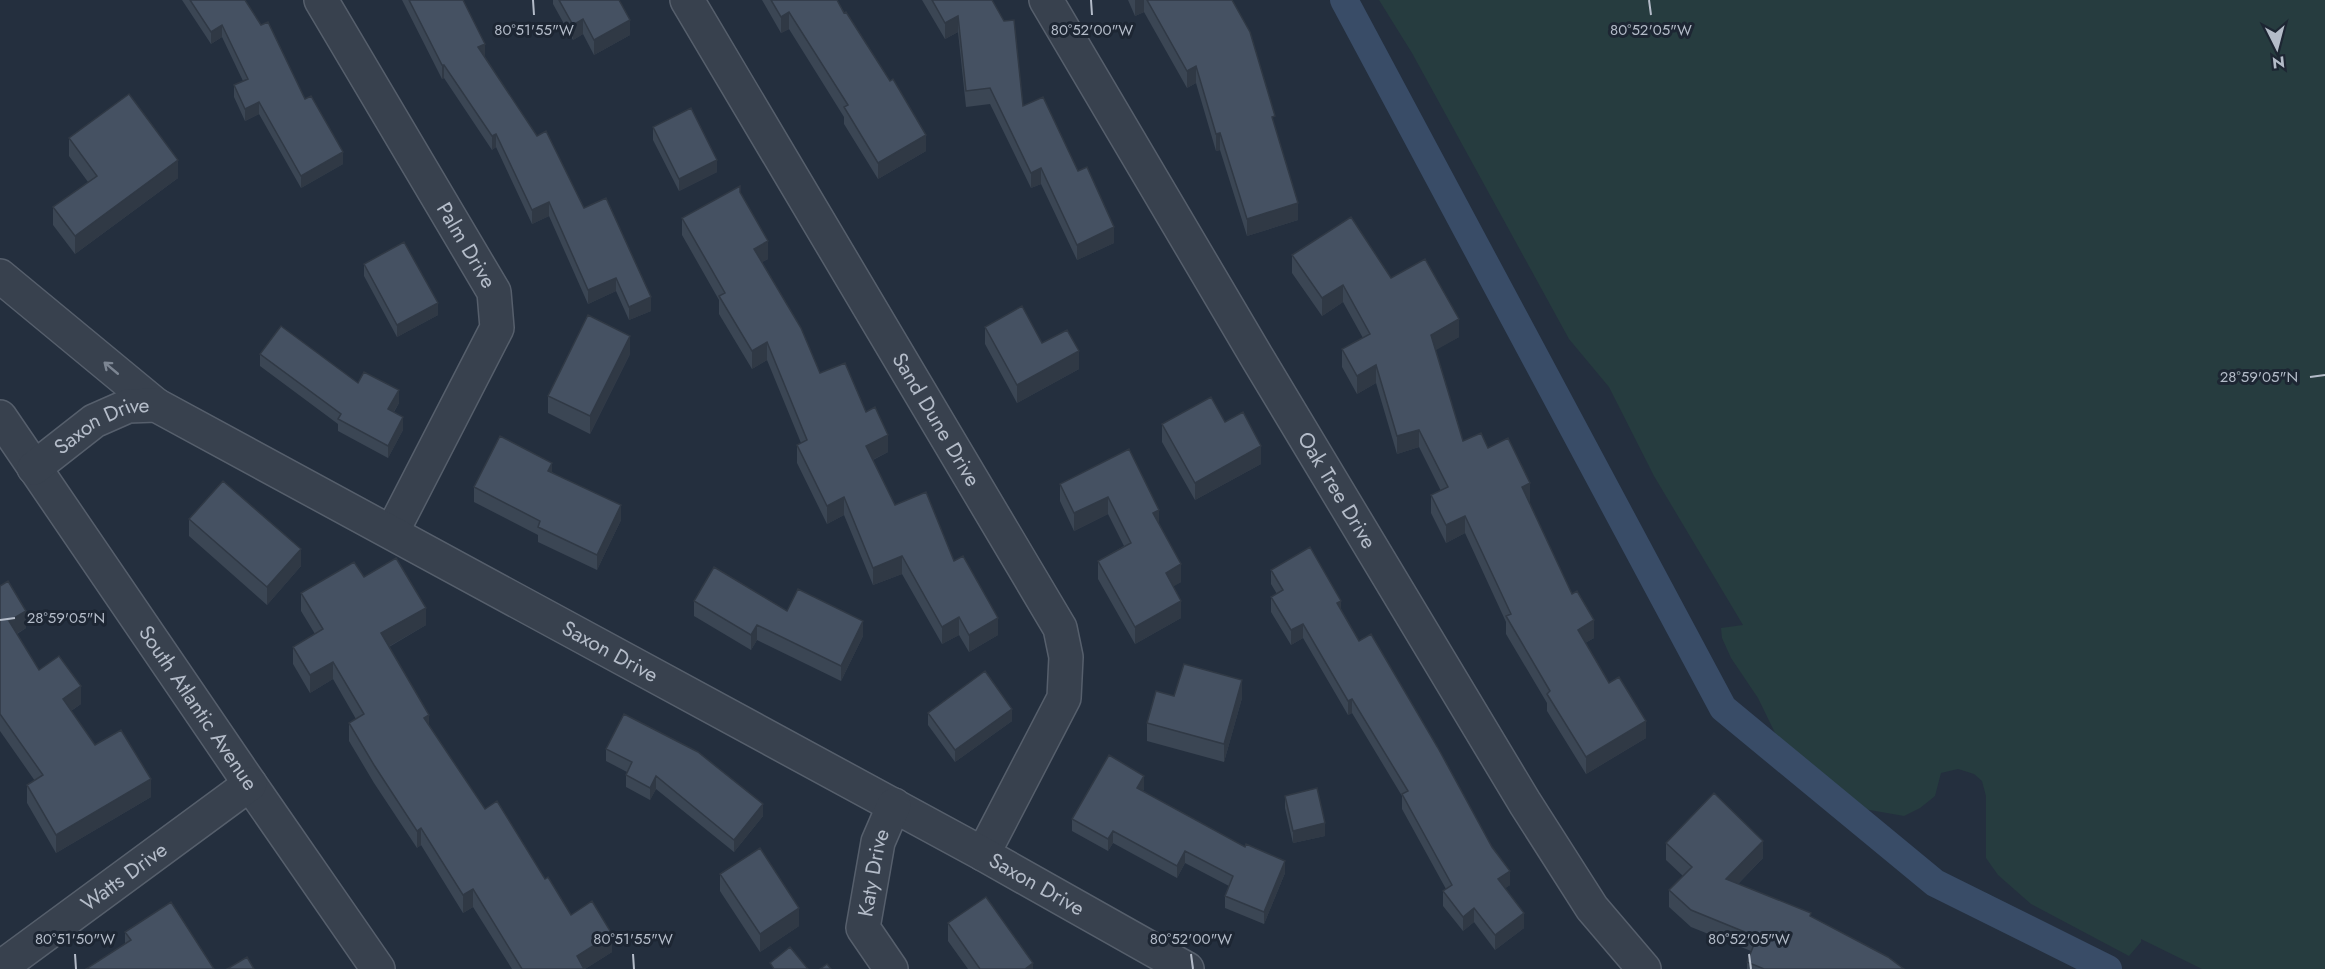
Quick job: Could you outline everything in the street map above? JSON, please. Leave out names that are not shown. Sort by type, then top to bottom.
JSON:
[{"type":"street","name":"Palm Drive","points":[[321,0],[494,292],[497,328],[392,532]]},
{"type":"street","name":"Sand Dune Drive","points":[[687,0],[1060,628],[1066,657],[1064,698],[983,854]]},
{"type":"street","name":"Oak Tree Drive","points":[[1046,0],[1258,359],[1525,803],[1592,908],[1644,969]]},
{"type":"street","points":[[0,276],[156,405]]},
{"type":"street","name":"Saxon Drive","points":[[34,468],[94,421],[128,406],[156,405],[894,805],[1187,969]]},
{"type":"street","name":"South Atlantic Avenue","points":[[0,417],[378,969]]},
{"type":"street","name":"Watts Drive","points":[[0,968],[250,784]]},
{"type":"street","name":"Katy Drive","points":[[891,969],[862,928],[878,842],[894,805]]},
{"type":"green space","points":[[1379,0],[2325,0],[2325,969],[2202,969],[2141,939],[2129,956],[2031,904],[1998,875],[1986,858],[1986,796],[1982,781],[1974,774],[1958,769],[1941,773],[1935,796],[1920,808],[1904,816],[1864,809],[1777,737],[1758,698],[1731,658],[1722,638],[1721,628],[1743,625],[1654,476],[1609,387],[1569,339],[1412,53]]},
{"type":"building","points":[[190,0],[245,0],[261,25],[268,22],[305,99],[311,96],[343,152],[301,176],[259,102],[245,109],[234,85],[248,79],[222,25],[211,32]]},
{"type":"building","points":[[409,0],[463,0],[485,44],[478,47],[537,136],[546,131],[584,208],[606,198],[651,297],[629,307],[616,278],[588,290],[549,202],[532,210],[496,134],[492,136],[442,65]]},
{"type":"building","points":[[559,0],[619,0],[630,20],[594,40],[583,19],[573,25]]},
{"type":"building","points":[[771,0],[837,0],[890,81],[893,79],[926,135],[878,163],[844,107],[848,105],[789,12],[781,17]]},
{"type":"building","points":[[932,0],[992,0],[1004,21],[1014,20],[1023,106],[1043,97],[1078,171],[1087,167],[1114,227],[1077,245],[1041,168],[1031,173],[990,88],[966,91],[958,16],[945,23]]},
{"type":"building","points":[[1147,0],[1232,0],[1250,32],[1298,203],[1247,219],[1220,133],[1216,134],[1196,66],[1187,71]]},
{"type":"building","points":[[129,94],[178,160],[75,236],[53,207],[97,176],[69,138]]},
{"type":"building","points":[[691,108],[717,160],[679,179],[653,127]]},
{"type":"building","points":[[740,186],[740,192],[768,241],[754,249],[801,328],[820,373],[845,363],[866,412],[875,407],[888,435],[866,446],[895,505],[926,492],[954,561],[963,556],[998,618],[969,635],[959,617],[942,627],[902,556],[873,568],[844,497],[827,506],[797,445],[807,440],[767,342],[752,351],[719,296],[725,293],[682,218]]},
{"type":"building","points":[[1351,217],[1391,278],[1425,259],[1459,319],[1431,335],[1463,441],[1481,433],[1488,448],[1508,438],[1530,483],[1522,487],[1572,594],[1577,591],[1594,620],[1578,630],[1609,683],[1619,677],[1646,721],[1586,757],[1547,694],[1550,691],[1506,616],[1511,614],[1465,516],[1446,525],[1431,495],[1448,487],[1419,430],[1397,436],[1376,365],[1357,376],[1342,349],[1370,334],[1343,285],[1322,298],[1292,255]]},
{"type":"building","points":[[404,242],[438,303],[397,325],[364,264]]},
{"type":"building","points":[[1022,306],[1042,343],[1067,330],[1079,351],[1017,385],[985,327]]},
{"type":"building","points":[[588,315],[630,336],[590,416],[548,396]]},
{"type":"building","points":[[281,326],[358,383],[364,372],[399,390],[388,409],[403,417],[388,446],[338,419],[341,414],[260,354]]},
{"type":"building","points":[[1211,397],[1225,422],[1243,412],[1261,446],[1195,483],[1162,424]]},
{"type":"building","points":[[500,436],[552,463],[548,471],[621,505],[597,555],[538,527],[540,521],[474,487]]},
{"type":"building","points":[[1129,449],[1159,510],[1153,513],[1181,564],[1166,573],[1181,601],[1135,627],[1098,561],[1131,543],[1108,497],[1074,513],[1060,484]]},
{"type":"building","points":[[223,481],[301,549],[267,587],[189,519]]},
{"type":"building","points":[[1310,547],[1341,601],[1337,603],[1359,641],[1371,634],[1438,748],[1492,847],[1510,871],[1498,879],[1524,913],[1495,935],[1474,908],[1463,917],[1443,891],[1452,885],[1402,794],[1408,791],[1352,699],[1348,701],[1303,624],[1291,630],[1271,597],[1283,590],[1271,570]]},
{"type":"building","points":[[396,558],[426,608],[381,633],[429,715],[424,718],[485,809],[497,801],[545,879],[548,877],[571,915],[592,901],[612,934],[577,956],[584,969],[522,969],[473,889],[463,895],[421,828],[417,831],[374,765],[349,723],[364,714],[333,662],[310,675],[293,647],[323,629],[301,593],[354,562],[364,577]]},
{"type":"building","points":[[714,567],[787,611],[798,589],[863,621],[841,666],[757,625],[751,635],[694,601]]},
{"type":"building","points":[[8,581],[26,611],[9,621],[39,670],[59,656],[81,686],[63,699],[95,745],[121,730],[151,779],[56,835],[27,785],[43,775],[0,714],[0,586]]},
{"type":"building","points":[[1184,664],[1242,680],[1224,744],[1147,723],[1156,691],[1174,696]]},
{"type":"building","points":[[985,671],[1012,709],[955,750],[928,713]]},
{"type":"building","points":[[624,714],[698,752],[763,804],[734,840],[656,776],[650,788],[626,775],[632,762],[606,749]]},
{"type":"building","points":[[1109,755],[1144,776],[1137,788],[1245,847],[1246,844],[1285,861],[1264,912],[1225,896],[1233,876],[1185,851],[1177,866],[1113,831],[1108,839],[1072,819]]},
{"type":"building","points":[[1317,788],[1325,823],[1293,831],[1285,796]]},
{"type":"building","points":[[1714,793],[1763,841],[1726,879],[1811,913],[1810,916],[1888,957],[1904,969],[1764,969],[1747,962],[1757,937],[1691,910],[1669,890],[1692,867],[1666,843]]},
{"type":"building","points":[[760,848],[799,908],[760,934],[720,874]]},
{"type":"building","points":[[986,897],[1033,963],[1025,969],[980,969],[948,923]]},
{"type":"building","points":[[171,902],[214,969],[86,969],[131,940],[125,932]]},
{"type":"building","points":[[790,947],[808,969],[774,969],[770,963]]},
{"type":"building","points":[[247,957],[254,969],[227,969]]},
{"type":"building","points":[[827,964],[831,969],[820,969]]},
{"type":"waterway","points":[[1344,0],[1723,708],[1935,883],[2108,969]]}]
